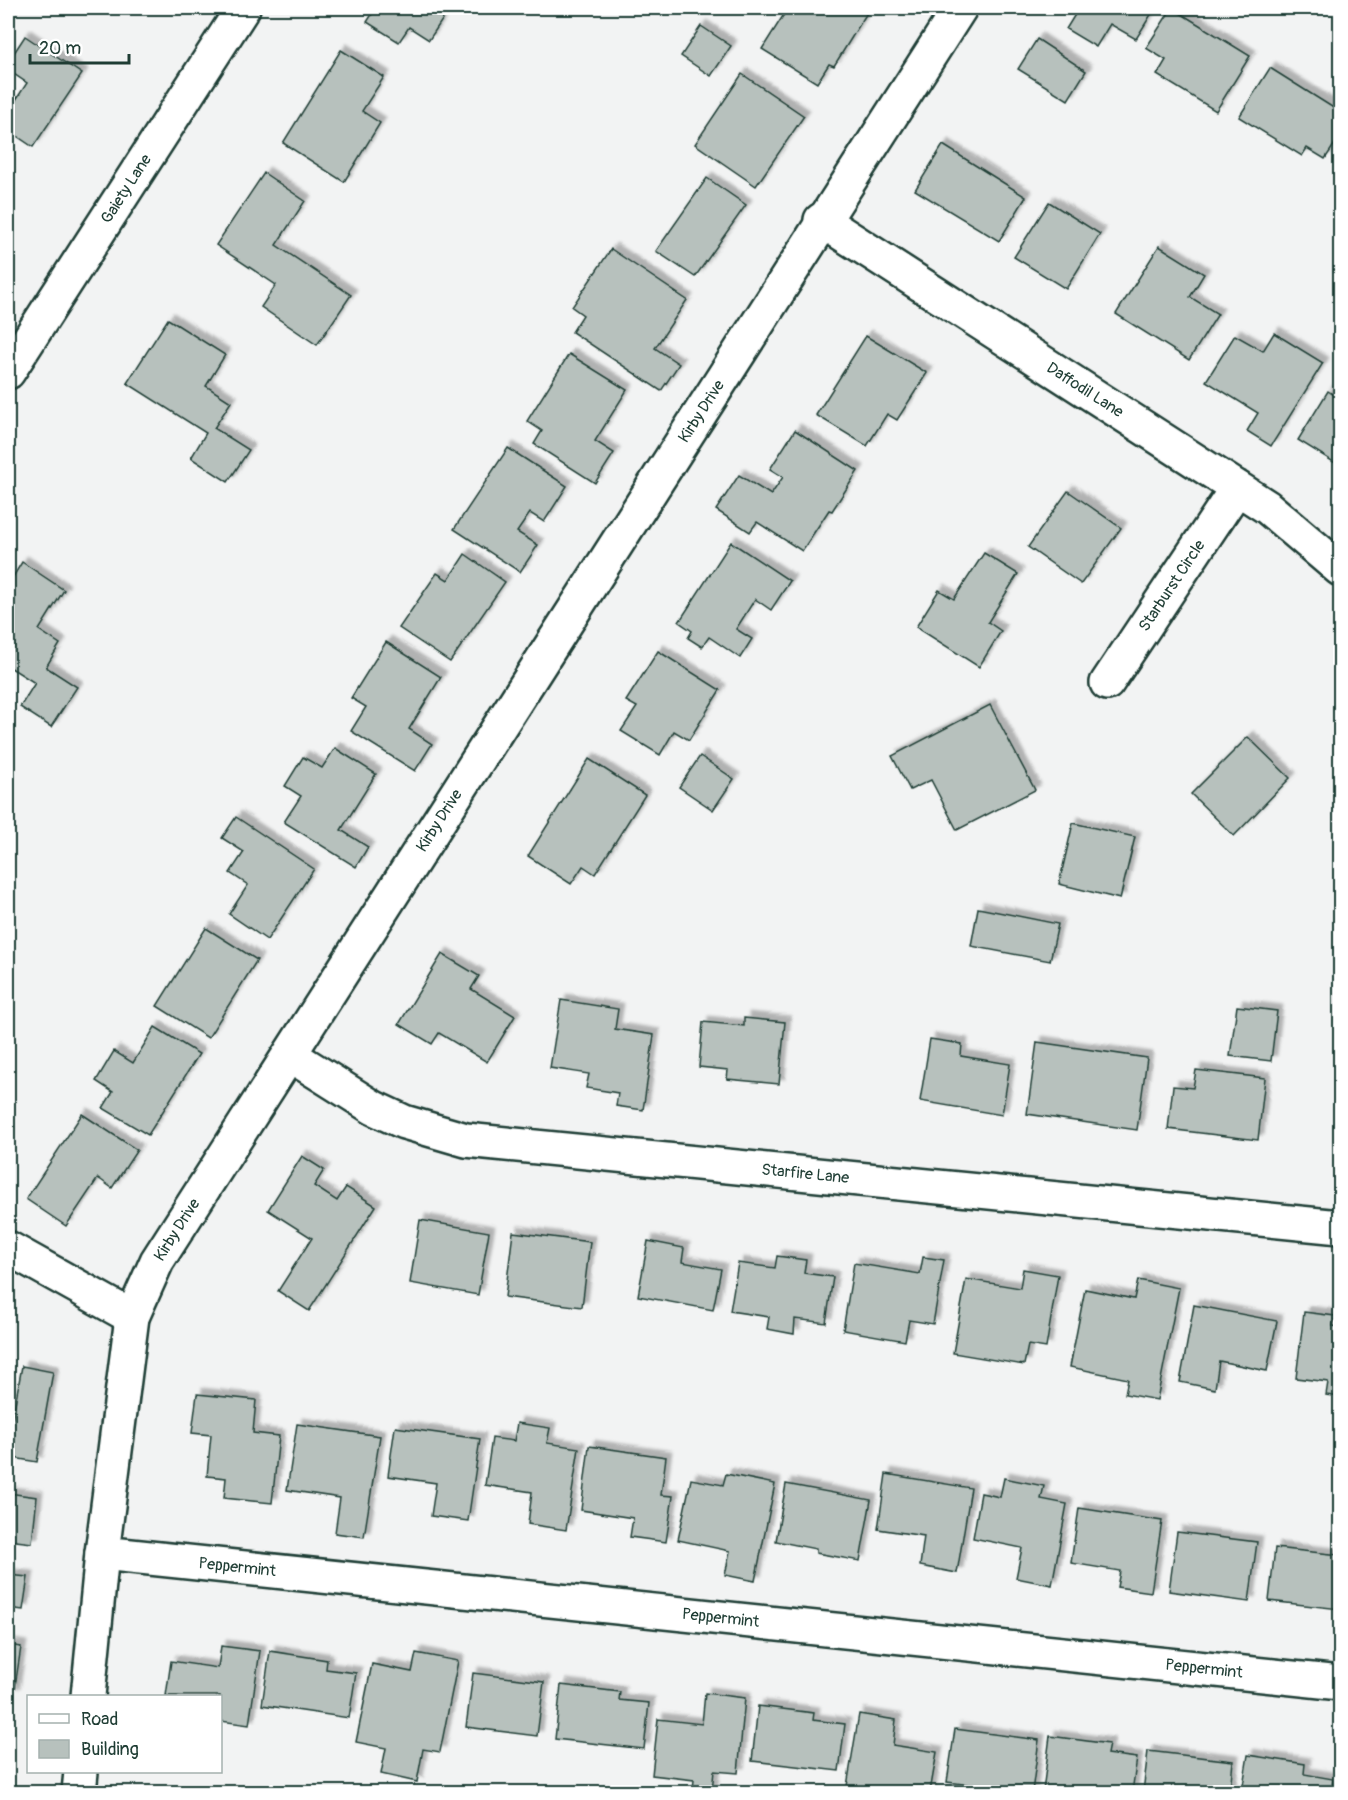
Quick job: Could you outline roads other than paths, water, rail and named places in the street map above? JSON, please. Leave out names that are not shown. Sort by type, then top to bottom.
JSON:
[{"type":"street","name":"Gaiety Lane","points":[[8,372],[243,8]]},
{"type":"street","name":"Kirby Drive","points":[[88,1695],[102,1552],[132,1317],[157,1261],[821,220],[960,8]]},
{"type":"street","name":"Daffodil Lane","points":[[821,220],[1267,507],[1341,569]]},
{"type":"street","name":"Starburst Circle","points":[[1107,683],[1238,488]]},
{"type":"street","name":"Starfire Lane","points":[[290,1055],[374,1108],[404,1122],[466,1140],[1341,1227]]},
{"type":"street","points":[[8,1248],[132,1317]]},
{"type":"street","name":"Peppermint","points":[[102,1552],[1341,1683]]},
{"type":"street","points":[[79,1792],[81,1773]]}]
